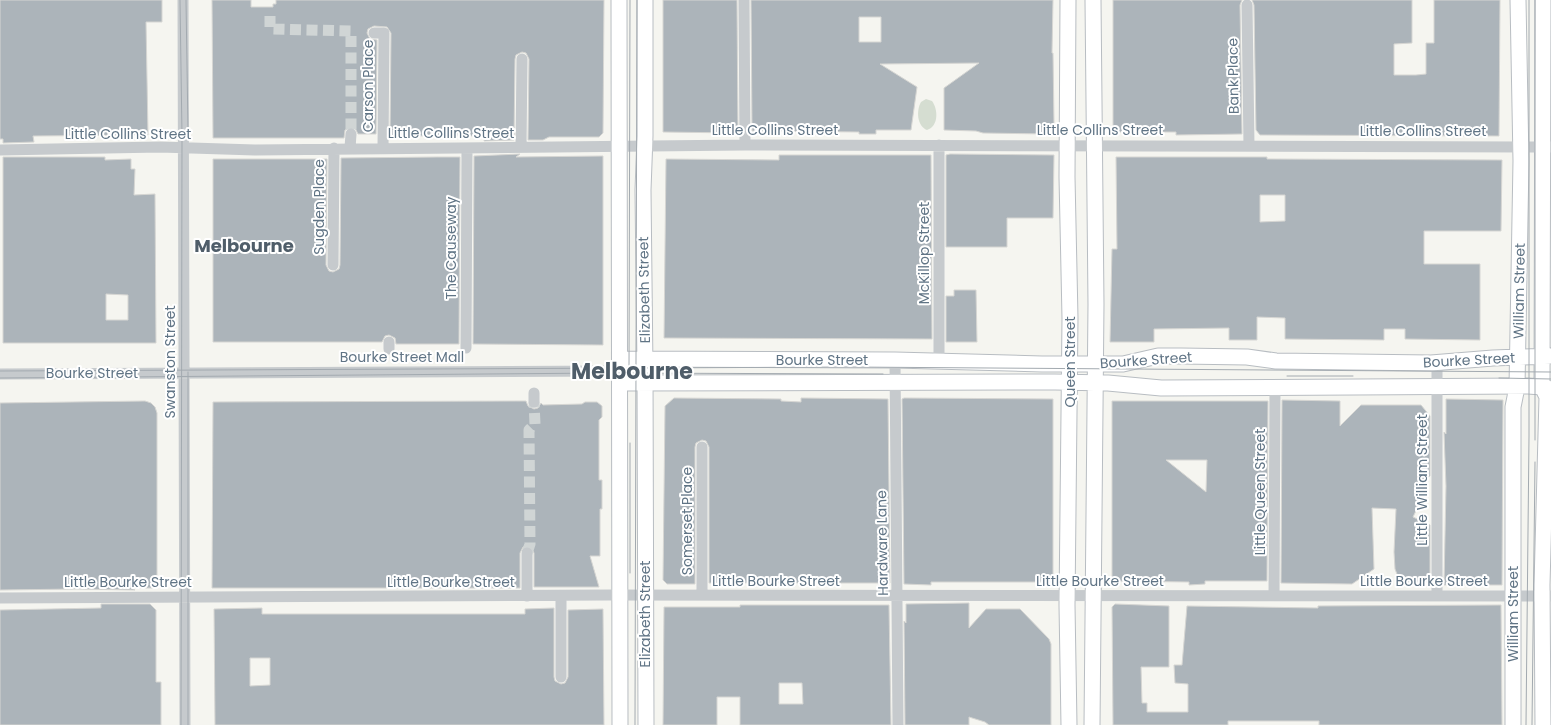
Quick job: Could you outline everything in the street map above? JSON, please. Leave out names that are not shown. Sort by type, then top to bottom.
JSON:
[{"type":"street","name":"Swanston Street","points":[[183,0],[185,149],[185,725]]},
{"type":"street","name":"Elizabeth Street","points":[[619,0],[620,725]]},
{"type":"street","name":"Elizabeth Street","points":[[645,0],[643,198],[646,725]]},
{"type":"street","points":[[744,0],[745,145]]},
{"type":"street","name":"Queen Street","points":[[1068,0],[1067,145],[1070,318],[1068,364],[1070,428],[1068,596],[1069,725]]},
{"type":"street","name":"Queen Street","points":[[1092,725],[1094,596],[1094,383],[1096,304],[1093,0]]},
{"type":"street","name":"William Street","points":[[1513,725],[1513,407],[1517,386],[1518,357],[1520,146],[1518,0]]},
{"type":"street","name":"William Street","points":[[1543,0],[1546,147],[1547,356],[1547,596],[1543,725]]},
{"type":"street","name":"Bank Place","points":[[1247,5],[1249,146]]},
{"type":"street","points":[[1068,16],[1094,16]]},
{"type":"street","name":"Carson Place","points":[[374,33],[384,33],[383,148]]},
{"type":"street","points":[[521,148],[522,59]]},
{"type":"street","points":[[350,148],[351,134]]},
{"type":"street","name":"Little Collins Street","points":[[0,150],[117,148],[255,150],[745,145],[1546,147]]},
{"type":"street","name":"McKillop Street","points":[[939,145],[939,361]]},
{"type":"street","name":"Sugden Place","points":[[333,265],[334,148]]},
{"type":"street","name":"The Causeway","points":[[466,348],[467,148]]},
{"type":"street","name":"Bourke Street","points":[[619,371],[645,359],[896,360],[1123,364],[1158,356],[1181,356],[1247,357],[1276,361],[1437,363],[1547,356]]},
{"type":"street","name":"Hardware Lane","points":[[896,360],[895,399],[898,725]]},
{"type":"street","name":"Little William Street","points":[[1437,363],[1437,596]]},
{"type":"street","name":"Bourke Street","points":[[619,371],[645,383],[1068,382],[1161,388],[1517,386],[1547,388]]},
{"type":"street","name":"Bourke Street Mall","points":[[185,373],[619,371]]},
{"type":"street","name":"Bourke Street","points":[[0,374],[185,373]]},
{"type":"street","name":"Little Queen Street","points":[[1274,596],[1275,388]]},
{"type":"street","points":[[1070,428],[1094,427]]},
{"type":"street","name":"Somerset Place","points":[[702,447],[702,595]]},
{"type":"street","points":[[527,553],[527,596]]},
{"type":"street","name":"Little Bourke Street","points":[[0,598],[620,595],[1547,596]]},
{"type":"street","points":[[561,596],[561,677]]},
{"type":"shaded area","points":[[926,99],[932,101],[936,113],[934,125],[927,130],[921,125],[918,118],[919,106],[921,102]]},
{"type":"building","points":[[0,0],[162,0],[162,22],[146,22],[148,135],[33,136],[34,142],[3,143],[3,139],[0,139]]},
{"type":"building","points":[[212,0],[251,0],[251,7],[273,7],[273,4],[276,4],[276,0],[604,0],[603,133],[599,137],[549,137],[543,140],[528,140],[529,59],[526,53],[522,52],[516,55],[515,59],[514,140],[484,141],[485,136],[390,136],[391,33],[387,27],[374,26],[368,29],[367,33],[370,39],[377,40],[376,134],[358,134],[355,128],[351,127],[345,130],[344,138],[213,138]]},
{"type":"building","points":[[663,0],[737,0],[738,133],[663,132]]},
{"type":"building","points":[[751,0],[1053,0],[1052,53],[1054,124],[1052,130],[1047,134],[983,133],[976,131],[944,130],[944,88],[979,63],[880,64],[917,87],[911,130],[876,130],[876,134],[859,134],[859,132],[752,131]],"holes":[[[859,17],[881,17],[881,42],[859,42]]]},
{"type":"building","points":[[1113,0],[1242,0],[1240,5],[1242,134],[1176,135],[1176,132],[1113,132]]},
{"type":"building","points":[[1252,0],[1412,0],[1412,43],[1394,44],[1394,75],[1416,75],[1426,74],[1426,43],[1434,43],[1434,0],[1500,0],[1499,136],[1260,135],[1256,130],[1254,5]]},
{"type":"building","points":[[520,154],[516,157],[603,156],[603,345],[473,344],[474,156]]},
{"type":"building","points":[[779,155],[931,155],[932,339],[664,338],[666,159],[779,160]]},
{"type":"building","points":[[946,155],[1054,155],[1053,218],[1007,218],[1007,247],[946,247]]},
{"type":"building","points":[[3,157],[105,157],[105,160],[131,159],[131,169],[135,169],[134,195],[155,194],[156,343],[3,343]],"holes":[[[106,294],[128,295],[128,320],[106,320]]]},
{"type":"building","points":[[460,157],[459,344],[396,344],[395,338],[389,335],[385,336],[382,342],[213,342],[213,159],[327,159],[326,265],[329,271],[333,272],[339,269],[340,265],[341,158]]},
{"type":"building","points":[[1116,157],[1502,160],[1501,231],[1424,231],[1424,264],[1480,264],[1480,340],[1405,339],[1405,329],[1384,329],[1384,340],[1285,339],[1285,318],[1257,317],[1257,340],[1229,340],[1229,328],[1154,329],[1154,342],[1110,342],[1112,249],[1117,249]],"holes":[[[1260,195],[1285,195],[1285,221],[1260,222]]]},
{"type":"building","points":[[954,290],[976,290],[977,342],[946,342],[946,296],[954,296]]},
{"type":"building","points":[[674,398],[781,399],[781,401],[801,402],[801,398],[888,399],[890,583],[709,583],[709,447],[706,441],[702,440],[696,443],[695,447],[695,584],[667,584],[663,580],[665,406]]},
{"type":"building","points":[[902,399],[1053,399],[1053,582],[931,582],[931,585],[904,584]]},
{"type":"building","points":[[1446,399],[1503,400],[1502,585],[1444,585],[1446,486],[1444,432],[1446,434]]},
{"type":"building","points":[[1282,400],[1340,401],[1340,426],[1361,405],[1421,405],[1430,416],[1430,476],[1420,486],[1425,492],[1413,517],[1430,525],[1430,582],[1400,582],[1395,569],[1394,552],[1396,509],[1372,508],[1374,569],[1352,584],[1281,583]]},
{"type":"building","points":[[145,401],[151,403],[155,407],[157,413],[157,583],[153,588],[132,588],[135,590],[0,590],[0,403]]},
{"type":"building","points":[[526,401],[528,406],[534,409],[538,408],[541,403],[543,405],[597,402],[602,406],[602,417],[599,420],[599,480],[602,480],[602,509],[600,509],[600,556],[590,556],[599,587],[534,587],[534,553],[531,547],[527,546],[523,547],[520,553],[520,588],[212,588],[213,402]]},
{"type":"building","points":[[1112,401],[1268,401],[1267,581],[1205,581],[1205,584],[1189,585],[1189,582],[1112,581]],"holes":[[[1166,460],[1207,460],[1206,492]]]},
{"type":"building","points":[[969,603],[969,628],[986,609],[1020,609],[1049,639],[1051,644],[1051,725],[989,725],[985,722],[969,717],[969,725],[905,725],[904,621],[906,623],[906,604]]},
{"type":"building","points":[[101,604],[150,604],[156,610],[156,682],[161,682],[161,725],[0,725],[0,610],[101,608]]},
{"type":"building","points":[[1115,604],[1169,606],[1169,667],[1141,667],[1142,703],[1147,703],[1147,712],[1188,712],[1188,684],[1175,683],[1174,665],[1182,665],[1187,606],[1318,608],[1318,606],[1501,605],[1502,725],[1319,725],[1319,721],[1228,721],[1228,725],[1113,725],[1112,607]]},
{"type":"building","points":[[740,605],[889,605],[891,725],[740,725],[740,697],[717,697],[717,725],[663,725],[664,607],[740,607]],"holes":[[[779,683],[802,683],[803,704],[779,704]]]},
{"type":"building","points":[[262,608],[262,614],[525,614],[525,609],[554,608],[554,677],[555,681],[561,684],[565,683],[568,677],[568,610],[603,609],[604,725],[215,725],[214,609]],"holes":[[[250,658],[270,658],[270,685],[250,686]]]},
{"type":"tunnel","points":[[270,16],[270,29],[351,31],[351,134]]},
{"type":"tunnel","points":[[527,553],[530,544],[529,430],[535,424],[534,402]]},
{"type":"tram line","points":[[180,0],[182,136],[181,725]]},
{"type":"tram line","points":[[186,0],[188,130]]},
{"type":"tram line","points":[[629,373],[630,0]]},
{"type":"tram line","points":[[635,725],[637,0]]},
{"type":"tram line","points":[[1526,725],[1529,436],[1529,0]]},
{"type":"tram line","points":[[1535,0],[1535,440]]},
{"type":"tram line","points":[[0,371],[849,367],[1551,372]]},
{"type":"tram line","points":[[188,372],[188,725]]},
{"type":"tram line","points":[[0,378],[607,373],[883,374]]},
{"type":"tram line","points":[[1287,376],[1353,376]]},
{"type":"tram line","points":[[1499,378],[1551,379]]},
{"type":"tram line","points":[[630,443],[630,573]]},
{"type":"tram line","points":[[1532,725],[1535,462]]},
{"type":"district","name":"Melbourne","points":[[244,246]]},
{"type":"district","name":"Melbourne","points":[[632,371]]}]
